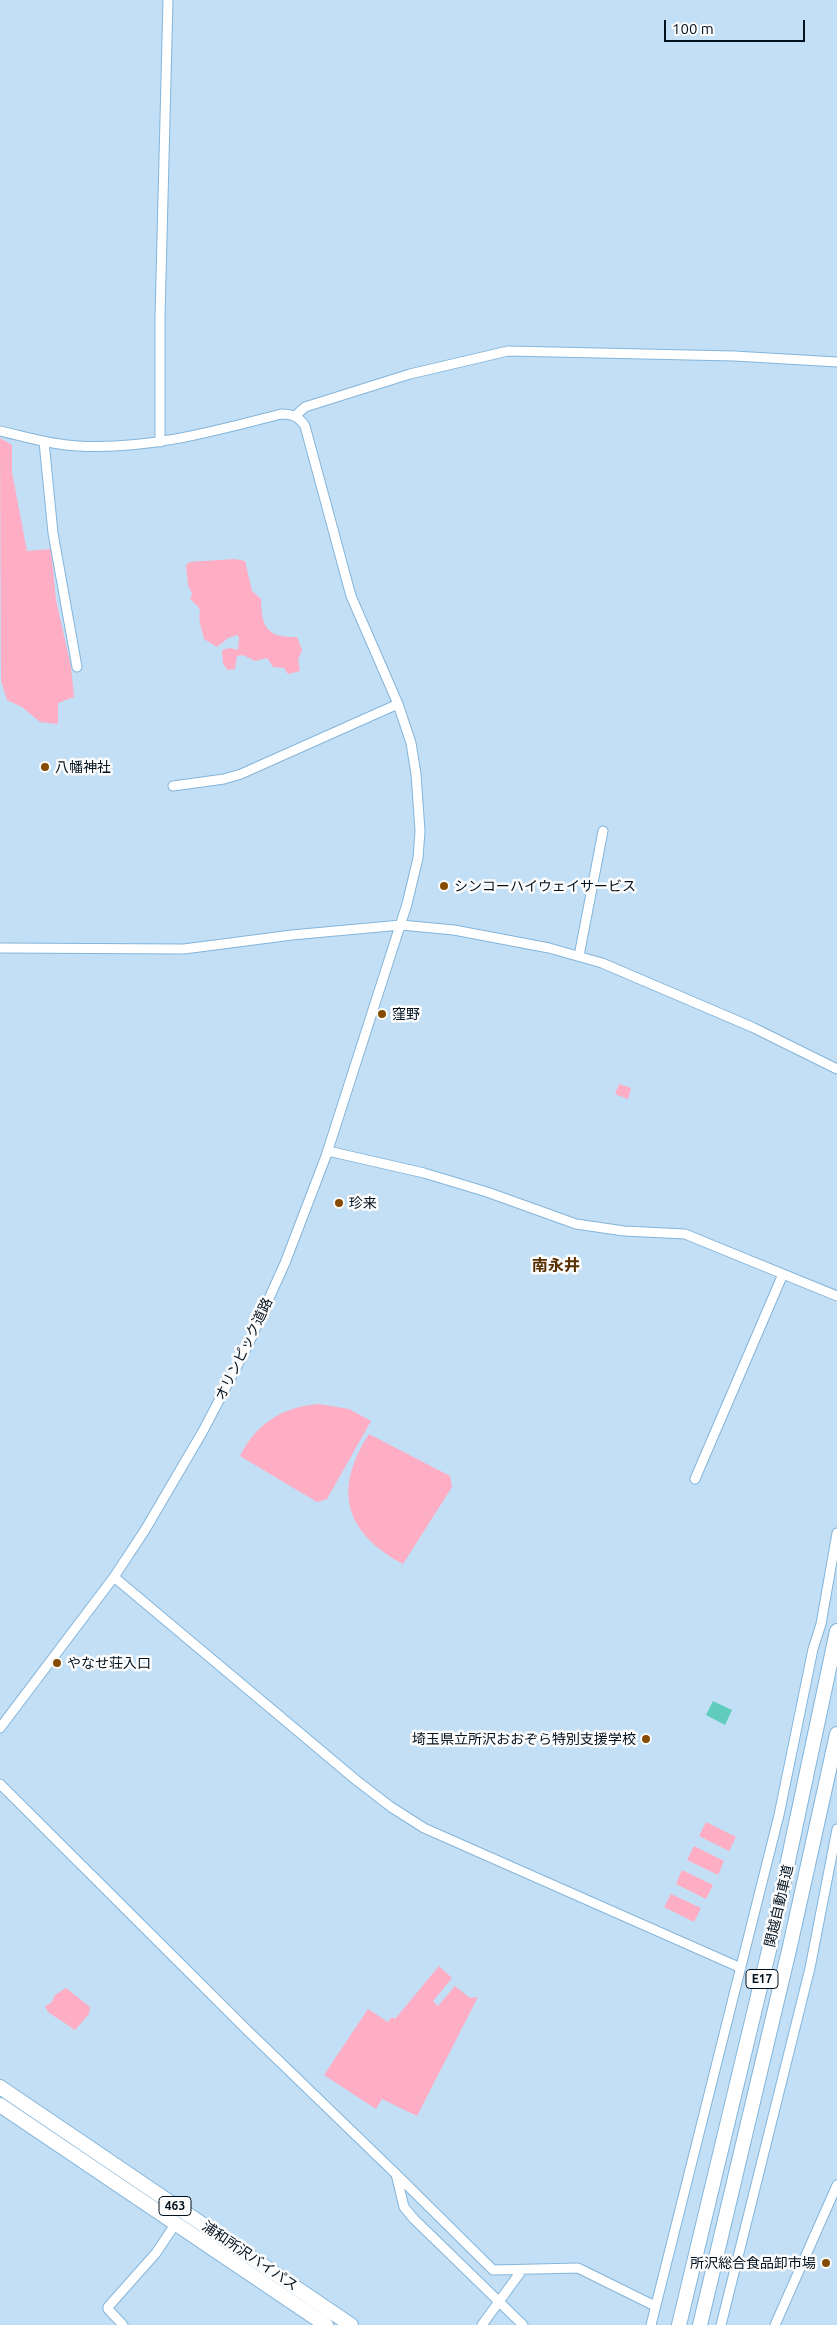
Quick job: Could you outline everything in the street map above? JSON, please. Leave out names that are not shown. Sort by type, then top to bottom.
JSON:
[{"type":"highway","name":"関越自動車道","points":[[680,2325],[770,1946],[837,1631]]},
{"type":"highway","name":"関越自動車道","points":[[700,2324],[790,1946],[837,1734]]},
{"type":"highway","name":"浦和所沢バイパス","points":[[0,2087],[350,2325]]},
{"type":"highway","name":"浦和所沢バイパス","points":[[0,2105],[326,2325]]},
{"type":"street","points":[[160,442],[160,317],[168,0]]},
{"type":"street","points":[[0,430],[44,442],[78,446],[160,442],[224,429],[281,414],[295,416],[305,407],[410,374],[508,351],[734,356],[837,362]]},
{"type":"street","name":"オリンピック道路","points":[[0,1728],[114,1577],[163,1500],[203,1431],[248,1345],[285,1263],[328,1151],[402,925],[418,858],[420,831],[416,774],[411,743],[398,704],[351,596],[305,426],[295,416]]},
{"type":"street","points":[[44,442],[53,533],[77,667]]},
{"type":"street","points":[[173,786],[241,774],[398,704]]},
{"type":"street","points":[[579,956],[603,831]]},
{"type":"street","points":[[0,948],[184,949],[292,935],[402,925],[517,941],[579,956],[625,972],[744,1023],[837,1069]]},
{"type":"street","points":[[328,1151],[424,1173],[487,1192],[576,1224],[624,1231],[685,1234],[837,1296]]},
{"type":"street","points":[[695,1479],[782,1274]]},
{"type":"street","points":[[651,2325],[779,1815],[813,1649],[821,1624],[837,1533]]},
{"type":"street","points":[[114,1577],[356,1780],[391,1807],[424,1828],[741,1968]]},
{"type":"street","points":[[0,1784],[247,2030],[493,2270],[578,2268],[655,2306]]},
{"type":"street","points":[[721,2325],[810,1968],[837,1829]]},
{"type":"street","points":[[396,2174],[404,2206],[414,2220],[523,2325]]},
{"type":"street","points":[[775,2325],[837,2185]]},
{"type":"street","points":[[123,2325],[108,2307],[156,2252],[176,2223]]},
{"type":"street","points":[[482,2325],[522,2270]]},
{"type":"shaded area","points":[[0,438],[12,445],[12,472],[27,551],[51,549],[56,600],[71,667],[74,697],[58,703],[58,724],[40,722],[22,707],[7,700],[1,681]]},
{"type":"shaded area","points":[[235,559],[245,561],[252,591],[261,599],[264,624],[272,633],[287,637],[297,637],[302,650],[298,660],[300,671],[288,674],[284,668],[273,667],[267,658],[255,661],[243,655],[237,656],[235,669],[228,670],[223,664],[222,650],[230,648],[238,650],[239,637],[237,635],[228,638],[217,647],[204,639],[200,623],[200,611],[198,606],[190,599],[192,594],[188,585],[186,566],[189,562]]},
{"type":"shaded area","points":[[619,1084],[631,1088],[628,1099],[615,1094]]},
{"type":"shaded area","points":[[318,1404],[349,1409],[371,1421],[327,1499],[317,1502],[240,1456],[254,1435],[272,1419],[293,1409]]},
{"type":"shaded area","points":[[369,1434],[450,1476],[452,1487],[403,1564],[383,1552],[368,1538],[357,1524],[350,1508],[348,1491],[351,1473],[358,1454]]},
{"type":"shaded area","points":[[713,1701],[732,1710],[725,1725],[706,1715]]},
{"type":"shaded area","points":[[706,1822],[736,1837],[729,1851],[699,1836]]},
{"type":"shaded area","points":[[694,1846],[724,1861],[718,1875],[687,1860]]},
{"type":"shaded area","points":[[682,1870],[713,1885],[706,1899],[676,1884]]},
{"type":"shaded area","points":[[671,1894],[701,1908],[694,1922],[664,1907]]},
{"type":"shaded area","points":[[439,1966],[452,1978],[433,2001],[438,2006],[455,1986],[470,1998],[478,1997],[417,2116],[382,2099],[376,2109],[324,2075],[368,2009],[388,2022],[392,2017],[395,2019]]},
{"type":"shaded area","points":[[66,1988],[90,2007],[89,2014],[75,2030],[48,2012],[45,2006],[51,2003],[55,1995]]},
{"type":"place","name":"八幡神社","points":[[45,767]]},
{"type":"place","name":"シンコーハイウェイサービス","points":[[444,886]]},
{"type":"place","name":"窪野","points":[[382,1014]]},
{"type":"place","name":"珍来","points":[[339,1203]]},
{"type":"place","name":"やなせ荘入口","points":[[57,1663]]},
{"type":"place","name":"埼玉県立所沢おおぞら特別支援学校","points":[[646,1739]]},
{"type":"place","name":"所沢総合食品卸市場","points":[[826,2263]]},
{"type":"district","name":"南永井","points":[[556,1266]]}]
